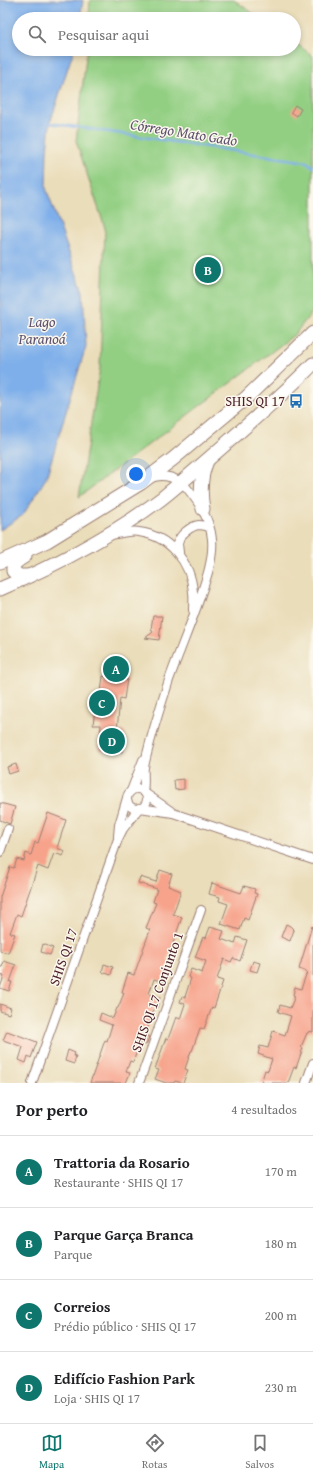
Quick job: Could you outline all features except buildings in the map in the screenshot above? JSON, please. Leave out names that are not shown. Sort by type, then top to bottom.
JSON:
[{"type":"main road","points":[[30,576],[23,577],[16,575],[13,571],[15,563],[47,541],[142,482],[173,459],[264,382],[313,333]]},
{"type":"main road","points":[[0,589],[30,576],[104,536],[149,507],[207,461],[278,398],[313,364]]},
{"type":"main road","points":[[264,382],[261,388],[264,397],[272,399],[278,398]]},
{"type":"main road","points":[[247,397],[253,398],[261,403],[259,415]]},
{"type":"main road","points":[[203,509],[200,490],[202,472],[207,461]]},
{"type":"main road","points":[[0,562],[47,541]]},
{"type":"street","points":[[142,482],[160,476],[182,482]]},
{"type":"street","name":"SHIS QI 17","points":[[144,792],[144,770],[149,747],[169,681],[202,590],[211,554],[212,538],[203,509],[182,482]]},
{"type":"street","points":[[179,553],[178,543],[180,538],[185,533],[192,527],[198,525],[209,527]]},
{"type":"street","name":"SHIS QI 17","points":[[104,536],[137,531],[158,538],[179,553],[190,576],[192,584],[192,618]]},
{"type":"street","name":"SHIS QI 17","points":[[118,839],[119,825],[129,795],[138,769],[149,747]]},
{"type":"street","points":[[173,812],[144,792],[136,789],[129,795],[131,806],[173,812],[313,860]]},
{"type":"street","points":[[140,808],[146,802],[144,792]]},
{"type":"street","name":"SHIS QI 17","points":[[32,1083],[118,839],[123,829],[140,808]]},
{"type":"street","points":[[0,852],[8,829]]},
{"type":"street","name":"SHIS QI 17 Conjunto 1","points":[[139,1083],[200,910]]},
{"type":"street","points":[[306,1083],[313,1063]]},
{"type":"green space","points":[[90,0],[234,0],[251,12],[89,12]]},
{"type":"green space","points":[[301,47],[313,56],[313,311],[294,335],[79,497],[100,368],[105,228],[76,141],[86,56],[301,56]]},
{"type":"water","name":"Lago Paranoá","points":[[0,0],[83,0],[81,12],[12,12],[12,56],[72,56],[50,123],[47,151],[46,188],[83,292],[86,346],[46,478],[23,515],[0,530]]},
{"type":"waterway","name":"Córrego Mato Gado","points":[[50,123],[307,162],[313,167]]},
{"type":"place","name":"Parque Garça Branca","points":[[208,270]]},
{"type":"place","name":"SHIS QI 17","points":[[296,401]]},
{"type":"place","name":"Trattoria da Rosario","points":[[116,669]]},
{"type":"place","name":"Correios","points":[[102,703]]},
{"type":"place","name":"Edifício Fashion Park","points":[[112,741]]}]
